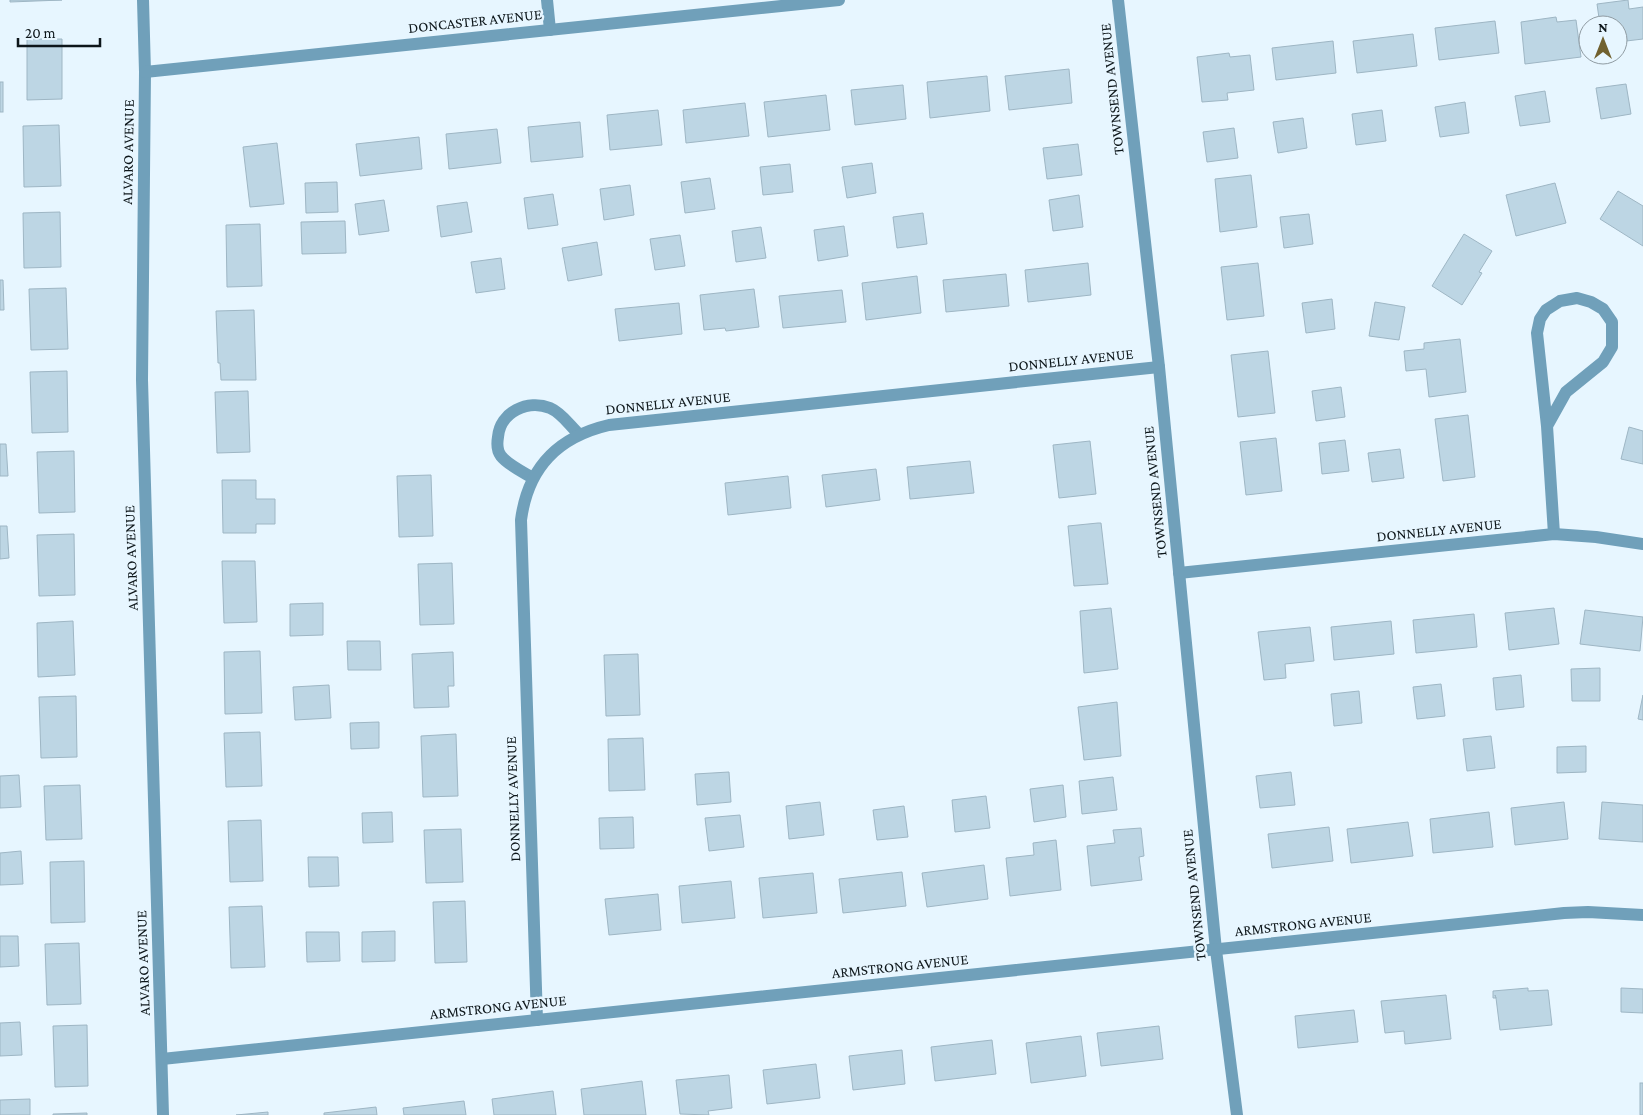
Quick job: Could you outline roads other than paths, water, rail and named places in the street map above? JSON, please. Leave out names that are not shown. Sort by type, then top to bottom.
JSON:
[{"type":"street","name":"ALVARO AVENUE","points":[[143,0],[145,72],[142,380],[163,1115]]},
{"type":"street","points":[[547,0],[550,30]]},
{"type":"street","name":"DONCASTER AVENUE","points":[[145,72],[839,0]]},
{"type":"street","name":"TOWNSEND AVENUE","points":[[1118,0],[1159,367],[1216,950],[1237,1115]]},
{"type":"street","points":[[1546,426],[1566,392],[1603,362],[1612,347],[1612,322],[1603,309],[1591,302],[1577,298],[1560,301],[1546,310],[1540,319],[1537,333],[1554,534]]},
{"type":"street","name":"DONNELLY AVENUE","points":[[536,1020],[521,520],[523,504],[533,478],[550,455],[579,434],[609,425],[1159,367]]},
{"type":"street","points":[[533,478],[507,461],[500,454],[498,432],[507,415],[528,406],[550,408],[559,414],[579,434]]},
{"type":"street","name":"DONNELLY AVENUE","points":[[1179,573],[1554,534],[1596,537],[1643,544]]},
{"type":"street","name":"ARMSTRONG AVENUE","points":[[162,1059],[1564,914],[1588,912],[1643,915]]}]
